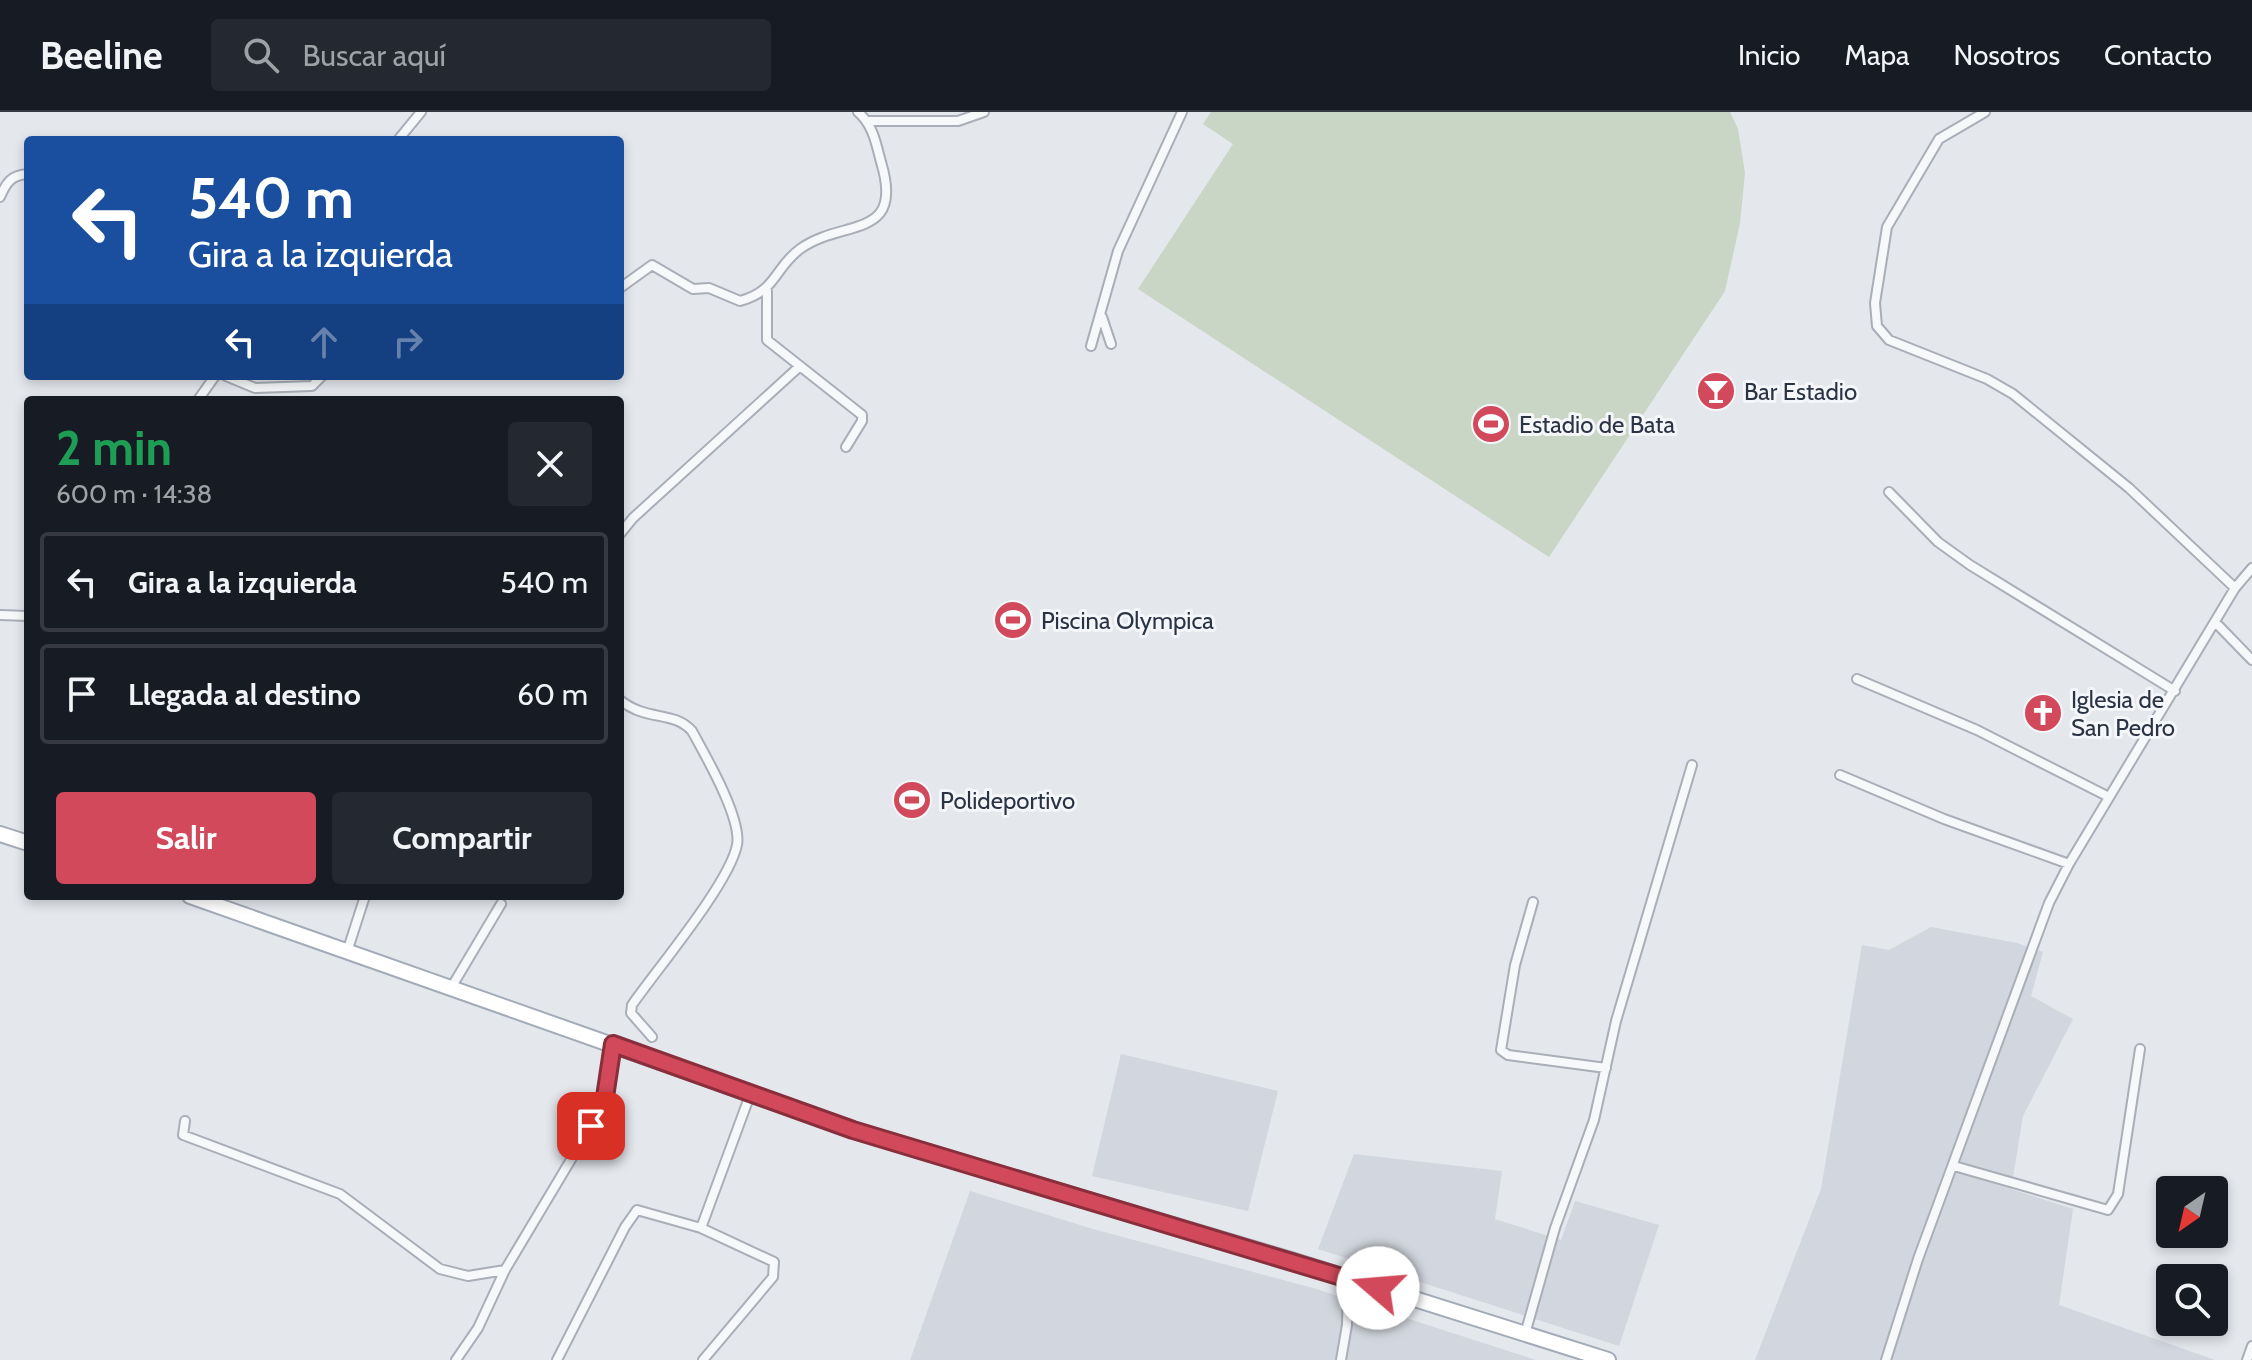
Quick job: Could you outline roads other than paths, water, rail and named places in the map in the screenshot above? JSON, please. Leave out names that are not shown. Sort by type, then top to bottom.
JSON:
[{"type":"main road","points":[[0,834],[24,842]]},
{"type":"main road","points":[[201,900],[750,1095],[983,1171],[1348,1278],[1608,1360]]},
{"type":"street","points":[[401,136],[421,112]]},
{"type":"street","points":[[624,285],[652,265],[693,289],[709,288],[736,301],[767,291],[802,247],[873,222],[881,212],[888,186],[869,121],[858,112]]},
{"type":"street","points":[[869,121],[958,121],[984,112]]},
{"type":"street","points":[[1091,346],[1118,251],[1182,112]]},
{"type":"street","points":[[1985,112],[1939,139],[1887,227],[1875,303],[1877,326],[1889,340],[1987,379],[2013,394],[2129,488],[2235,588]]},
{"type":"street","points":[[0,197],[7,182],[24,176]]},
{"type":"street","points":[[767,291],[765,337],[862,415],[862,421],[846,447]]},
{"type":"street","points":[[1101,316],[1111,344]]},
{"type":"street","points":[[624,529],[800,366]]},
{"type":"street","points":[[238,380],[263,388],[312,386],[318,380]]},
{"type":"street","points":[[1889,492],[1938,542],[1970,565],[2175,691]]},
{"type":"street","points":[[1886,1360],[2036,934],[2069,864],[2235,588],[2252,568]]},
{"type":"street","points":[[0,615],[24,616]]},
{"type":"street","points":[[2215,622],[2252,660]]},
{"type":"street","points":[[1857,679],[1977,730],[2109,797]]},
{"type":"street","points":[[624,703],[641,715],[684,722],[692,731],[733,819],[737,844],[718,884],[632,1005],[631,1013],[652,1037]]},
{"type":"street","points":[[1525,1334],[1555,1228],[1594,1120],[1616,1021],[1692,765]]},
{"type":"street","points":[[1840,775],[1944,819],[2069,864]]},
{"type":"street","points":[[347,952],[364,900]]},
{"type":"street","points":[[1533,902],[1515,965],[1501,1050],[1508,1055],[1606,1068]]},
{"type":"street","points":[[451,988],[501,904]]},
{"type":"street","points":[[456,1360],[478,1328],[505,1270],[591,1126],[605,1097],[613,1044]]},
{"type":"street","points":[[1954,1166],[2108,1210],[2118,1194],[2140,1049]]},
{"type":"street","points":[[701,1228],[750,1095]]},
{"type":"street","points":[[185,1121],[183,1135],[318,1184],[356,1203],[440,1269],[468,1276],[505,1270]]},
{"type":"street","points":[[557,1360],[625,1227],[637,1210],[701,1228],[774,1262],[773,1277],[703,1360]]},
{"type":"street","points":[[1341,1360],[1347,1325],[1348,1278]]},
{"type":"street","points":[[2247,1360],[2252,1346]]},
{"type":"place","name":"Bar Estadio","points":[[1716,391]]},
{"type":"place","name":"Estadio de Bata","points":[[1491,424]]},
{"type":"place","name":"Piscina Olympica","points":[[1013,620]]},
{"type":"place","name":"Iglesia de San Pedro","points":[[2043,713]]},
{"type":"place","name":"Polideportivo","points":[[912,800]]}]
